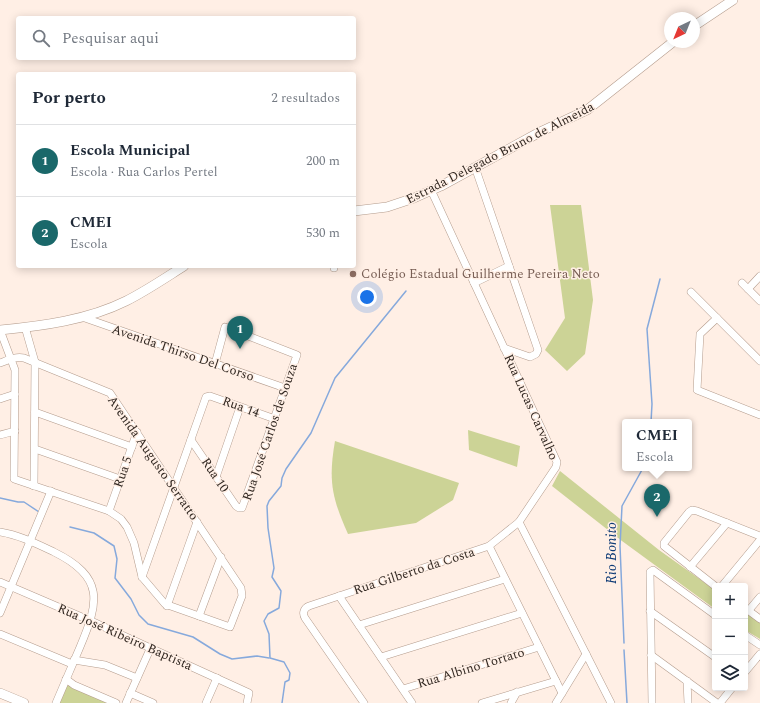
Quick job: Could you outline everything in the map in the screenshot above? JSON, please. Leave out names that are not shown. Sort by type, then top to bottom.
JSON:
[{"type":"main road","points":[[700,22],[733,0]]},
{"type":"main road","name":"Estrada Delegado Bruno de Almeida","points":[[356,211],[397,205],[431,190],[540,132],[594,106],[666,48]]},
{"type":"main road","points":[[0,330],[24,328],[80,317],[105,310],[126,301],[181,268]]},
{"type":"main road","points":[[0,693],[24,703]]},
{"type":"street","points":[[475,167],[537,345],[536,354],[532,357],[504,348]]},
{"type":"street","name":"Rua Lucas Carvalho","points":[[431,190],[557,462],[556,467],[519,522]]},
{"type":"street","points":[[474,283],[510,266]]},
{"type":"street","points":[[748,289],[760,276]]},
{"type":"street","points":[[742,283],[760,301]]},
{"type":"street","points":[[691,292],[760,361]]},
{"type":"street","points":[[102,324],[105,310]]},
{"type":"street","name":"Avenida Thirso Del Corso","points":[[80,317],[285,388]]},
{"type":"street","points":[[717,318],[700,334],[697,390],[760,415]]},
{"type":"street","name":"Rua José Carlos de Souza","points":[[214,364],[224,327],[297,354],[244,505],[241,508]]},
{"type":"street","points":[[24,328],[35,362],[34,486]]},
{"type":"street","points":[[0,330],[15,370],[14,479],[109,511],[121,519],[130,532],[142,577],[167,606],[199,616],[220,557]]},
{"type":"street","name":"Avenida Augusto Serratto","points":[[11,359],[20,357],[35,362],[110,393],[242,590],[230,627],[199,616]]},
{"type":"street","points":[[0,363],[11,359]]},
{"type":"street","points":[[0,399],[15,394]]},
{"type":"street","name":"Rua 14","points":[[191,440],[207,396],[274,419]]},
{"type":"street","points":[[216,477],[240,407]]},
{"type":"street","points":[[35,412],[132,447]]},
{"type":"street","points":[[0,435],[15,431]]},
{"type":"street","name":"Rua 5","points":[[109,511],[137,432]]},
{"type":"street","points":[[142,577],[191,440]]},
{"type":"street","name":"Rua 10","points":[[191,440],[236,506],[241,508]]},
{"type":"street","points":[[35,449],[120,479]]},
{"type":"street","points":[[0,613],[51,491]]},
{"type":"street","points":[[712,584],[664,546],[664,543],[692,510],[760,536]]},
{"type":"street","points":[[167,606],[197,522]]},
{"type":"street","points":[[519,522],[586,654],[608,701]]},
{"type":"street","name":"Rua Gilberto da Costa","points":[[364,703],[305,618],[304,611],[309,606],[489,546],[519,522]]},
{"type":"street","points":[[690,568],[727,523]]},
{"type":"street","points":[[0,532],[30,541],[72,562],[83,572],[94,596],[94,607],[91,620],[56,703]]},
{"type":"street","points":[[724,583],[760,540]]},
{"type":"street","points":[[489,546],[562,694]]},
{"type":"street","points":[[652,703],[649,575],[653,570],[712,613]]},
{"type":"street","points":[[359,625],[505,579]]},
{"type":"street","name":"Rua José Ribeiro Baptista","points":[[0,582],[91,620],[249,693],[247,703]]},
{"type":"street","points":[[339,596],[412,703]]},
{"type":"street","points":[[748,608],[760,597]]},
{"type":"street","points":[[748,610],[760,619]]},
{"type":"street","points":[[650,611],[712,655]]},
{"type":"street","points":[[381,656],[522,613]]},
{"type":"street","points":[[0,634],[73,662],[110,667],[137,678]]},
{"type":"street","points":[[748,637],[760,645]]},
{"type":"street","name":"Rua Albino Tortato","points":[[402,689],[539,647]]},
{"type":"street","points":[[126,703],[151,648]]},
{"type":"street","points":[[556,703],[586,654]]},
{"type":"street","points":[[748,668],[760,654]]},
{"type":"street","points":[[651,655],[718,703],[729,691]]},
{"type":"street","points":[[206,703],[217,678]]},
{"type":"street","points":[[66,679],[74,685],[116,703]]},
{"type":"street","points":[[482,703],[556,681]]},
{"type":"street","points":[[687,681],[688,703]]},
{"type":"street","points":[[511,703],[517,692]]},
{"type":"street","points":[[130,693],[153,703]]},
{"type":"green space","points":[[550,205],[581,205],[593,300],[585,354],[567,371],[545,350],[565,318]]},
{"type":"green space","points":[[468,430],[520,446],[517,467],[469,450]]},
{"type":"green space","points":[[335,441],[459,483],[453,500],[416,523],[348,534],[338,510],[333,489],[332,467]]},
{"type":"green space","points":[[560,471],[659,550],[712,588],[712,607],[622,541],[552,486]]},
{"type":"green space","points":[[748,613],[760,622],[760,639],[748,632]]},
{"type":"green space","points":[[67,683],[112,703],[58,703]]},
{"type":"waterway","name":"Rio Bonito","points":[[651,419],[652,404],[647,329],[660,279]]},
{"type":"waterway","points":[[282,703],[285,682],[289,680],[290,673],[284,662],[270,658],[269,634],[264,621],[268,614],[279,608],[281,591],[272,577],[274,568],[268,528],[267,506],[269,501],[281,486],[282,478],[286,469],[311,433],[335,378],[406,291]]},
{"type":"waterway","name":"Rio Bonito","points":[[624,643],[620,546],[622,506],[641,471]]},
{"type":"waterway","points":[[0,498],[24,502],[39,512]]},
{"type":"waterway","points":[[70,527],[94,533],[114,546],[117,559],[115,578],[131,599],[139,615],[148,624],[193,637],[220,654],[232,659],[257,656],[269,658]]},
{"type":"waterway","name":"Rio Bonito","points":[[624,650],[627,703]]},
{"type":"place","name":"Colégio Estadual Guilherme Pereira Neto","points":[[353,274]]},
{"type":"place","name":"Escola Municipal","points":[[240,349]]},
{"type":"place","name":"CMEI","points":[[657,517]]}]
